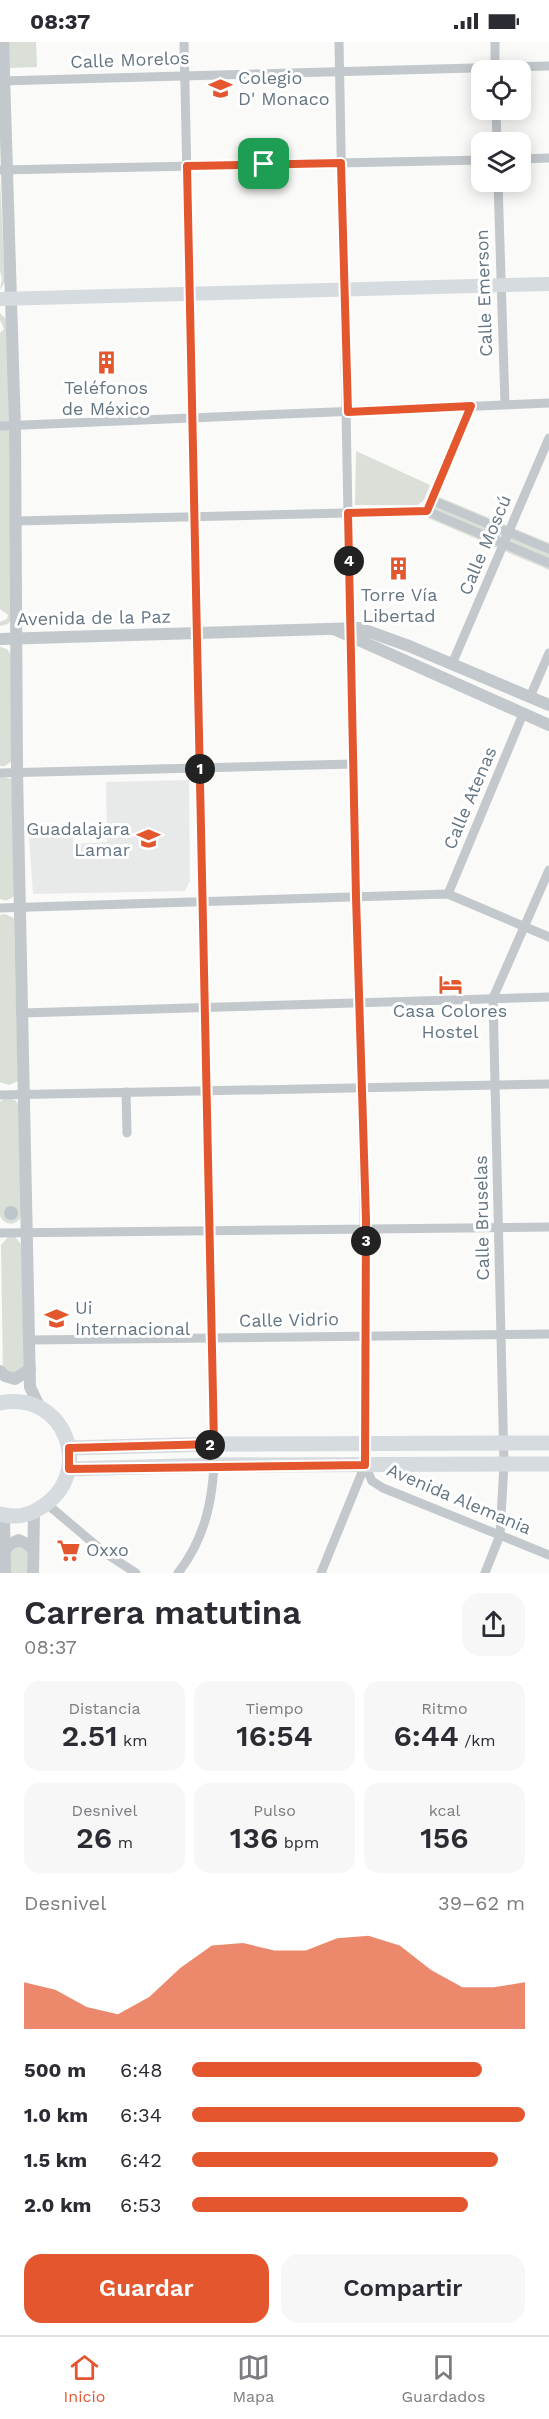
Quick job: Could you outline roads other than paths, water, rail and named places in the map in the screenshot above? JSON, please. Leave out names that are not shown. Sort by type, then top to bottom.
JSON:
[{"type":"main road","points":[[6,299],[549,284]]},
{"type":"main road","points":[[0,1403],[18,1401],[40,1408],[59,1425],[69,1448],[69,1469],[65,1482],[41,1508],[2,1515]]},
{"type":"main road","points":[[69,1448],[214,1444],[549,1443]]},
{"type":"main road","points":[[69,1469],[214,1465],[549,1464]]},
{"type":"street","points":[[3,42],[6,299],[15,425],[17,521],[17,772],[30,1387],[40,1408]]},
{"type":"street","points":[[178,1573],[194,1551],[203,1531],[212,1492],[214,1465],[184,42]]},
{"type":"street","points":[[321,1573],[365,1465],[366,1444],[366,1229],[356,897],[339,42]]},
{"type":"street","points":[[495,42],[495,60]]},
{"type":"street","name":"Calle Morelos","points":[[531,67],[549,66]]},
{"type":"street","name":"Calle Morelos","points":[[2,80],[340,70],[471,69]]},
{"type":"street","points":[[531,159],[549,158]]},
{"type":"street","points":[[4,170],[471,160]]},
{"type":"street","name":"Calle Emerson","points":[[498,192],[505,404]]},
{"type":"street","points":[[0,426],[505,404],[544,403],[549,408]]},
{"type":"street","points":[[427,511],[471,406]]},
{"type":"street","name":"Calle Moscú","points":[[452,664],[549,438]]},
{"type":"street","points":[[431,500],[549,549]]},
{"type":"street","points":[[17,521],[427,511],[549,563]]},
{"type":"street","name":"Avenida de la Paz","points":[[0,639],[334,629],[350,632],[359,628],[409,646],[549,705]]},
{"type":"street","points":[[350,632],[549,725]]},
{"type":"street","points":[[530,697],[549,653]]},
{"type":"street","name":"Calle Atenas","points":[[448,894],[523,714]]},
{"type":"street","points":[[0,772],[353,764]]},
{"type":"street","name":"Calle Bruselas","points":[[485,1573],[500,1535],[504,1464],[493,998],[549,870]]},
{"type":"street","points":[[0,908],[448,894],[549,937]]},
{"type":"street","points":[[22,1012],[549,997]]},
{"type":"street","points":[[0,1095],[549,1084]]},
{"type":"street","points":[[126,1092],[127,1133]]},
{"type":"street","points":[[0,1233],[549,1227]]},
{"type":"street","name":"Calle Vidrio","points":[[29,1340],[549,1334]]},
{"type":"street","points":[[0,1371],[5,1376],[15,1378],[30,1370]]},
{"type":"street","name":"Avenida Alemania","points":[[365,1465],[372,1481],[382,1488],[549,1555]]},
{"type":"street","points":[[33,1573],[33,1550],[41,1508],[136,1573]]},
{"type":"street","points":[[2,1515],[5,1573]]},
{"type":"street","points":[[5,1550],[10,1544],[19,1540],[33,1550]]},
{"type":"place","name":"Colegio D' Monaco","points":[[220,88]]},
{"type":"place","name":"Teléfonos de México","points":[[106,362]]},
{"type":"place","name":"Torre Vía Libertad","points":[[399,569]]},
{"type":"place","name":"Guadalajara Lamar","points":[[148,839]]},
{"type":"place","name":"Casa Colores Hostel","points":[[450,985]]},
{"type":"place","name":"Ui Internacional","points":[[57,1318]]},
{"type":"place","name":"Oxxo","points":[[68,1550]]}]
